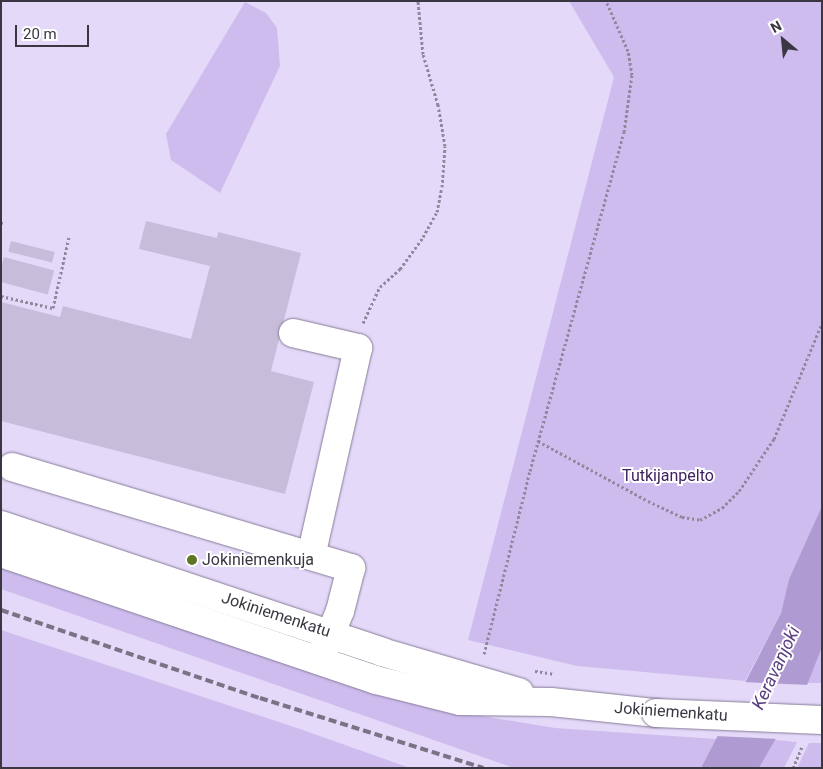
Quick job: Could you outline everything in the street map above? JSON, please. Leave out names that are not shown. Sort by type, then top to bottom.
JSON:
[{"type":"main road","points":[[293,333],[358,348],[311,556]]},
{"type":"main road","points":[[12,467],[351,568],[340,611],[320,659]]},
{"type":"main road","name":"Jokiniemenkatu","points":[[1,525],[330,633],[551,702]]},
{"type":"main road","name":"Jokiniemenkatu","points":[[1,553],[320,659],[376,680],[460,700],[551,702],[656,713],[822,720]]},
{"type":"path","points":[[358,348],[362,326],[380,286],[400,269],[424,237],[437,212],[442,187],[445,146],[438,106],[423,54],[418,1]]},
{"type":"path","points":[[484,655],[538,441],[625,122],[632,75],[628,51],[606,1]]},
{"type":"path","points":[[1,296],[53,308],[69,237]]},
{"type":"path","points":[[538,441],[657,505],[682,517],[700,520],[722,508],[740,491],[774,439],[822,323]]},
{"type":"path","points":[[475,652],[492,658]]},
{"type":"path","points":[[526,669],[563,676]]},
{"type":"green space","name":"Tutkijanpelto","points":[[569,1],[822,1],[822,506],[789,579],[781,613],[745,681],[577,666],[468,640],[614,77]]},
{"type":"green space","points":[[245,2],[266,13],[277,28],[280,66],[220,193],[171,160],[166,134]]},
{"type":"green space","points":[[1,568],[351,684],[445,710],[555,728],[716,739],[701,768],[514,768],[1,589]]},
{"type":"green space","points":[[1,630],[300,729],[410,768],[1,768]]},
{"type":"green space","points":[[822,647],[822,683],[808,683]]},
{"type":"green space","points":[[775,740],[797,742],[784,768],[759,768]]},
{"type":"green space","points":[[809,743],[822,743],[822,768],[797,768]]},
{"type":"water","name":"Keravanjoki","points":[[822,506],[822,647],[808,683],[759,768],[701,768],[781,613],[789,579]]},
{"type":"pier","points":[[742,682],[810,685],[779,739],[715,736]]},
{"type":"building","points":[[146,221],[217,238],[218,232],[301,253],[271,371],[314,382],[285,494],[1,421],[1,302],[60,317],[63,306],[191,339],[210,266],[139,249]]},
{"type":"building","points":[[11,241],[55,252],[52,263],[8,252]]},
{"type":"building","points":[[4,257],[54,270],[48,295],[1,282],[1,268]]},
{"type":"railway","points":[[1,610],[260,698],[483,768]]},
{"type":"place","name":"Jokiniemenkuja","points":[[192,560]]}]
